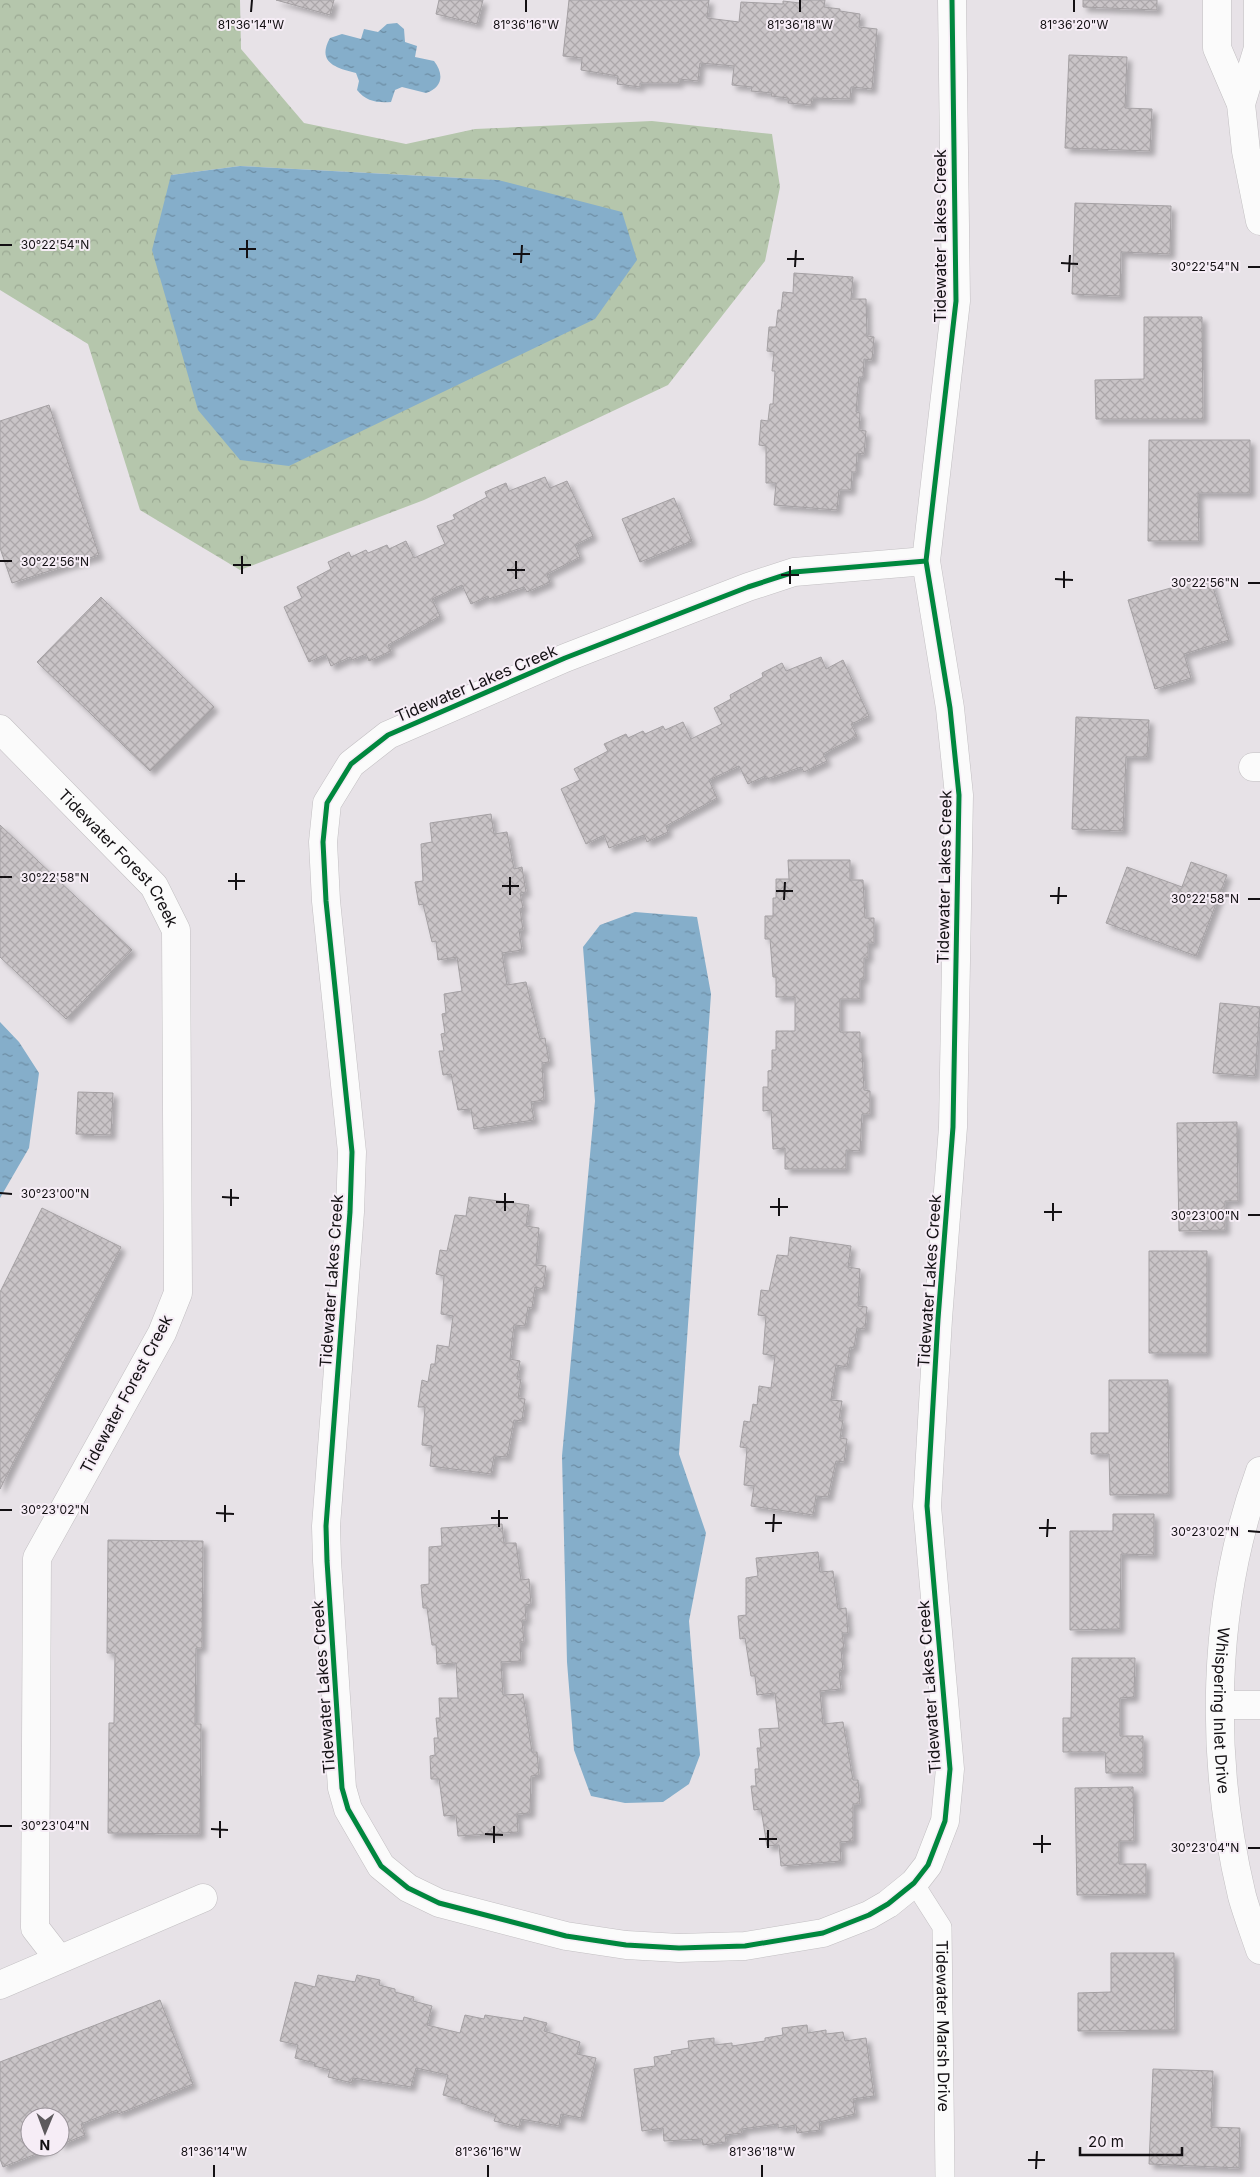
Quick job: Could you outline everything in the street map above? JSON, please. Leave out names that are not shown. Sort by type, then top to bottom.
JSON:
[{"type":"street","name":"Tidewater Lakes Creek","points":[[926,560],[794,572],[748,587],[565,658],[388,735],[351,764],[327,803],[323,842],[326,901],[352,1152],[350,1212],[326,1526],[342,1788],[348,1809],[382,1866],[408,1888],[439,1903],[566,1936],[626,1945],[679,1948],[745,1946],[824,1933],[869,1915],[888,1904],[914,1883],[928,1864],[945,1821],[950,1769],[927,1506],[938,1319],[953,1127],[959,795],[950,708],[926,560],[956,301],[952,0]]},
{"type":"street","points":[[1217,0],[1217,48],[1250,104]]},
{"type":"street","points":[[1258,0],[1258,48],[1250,104],[1247,160],[1260,221]]},
{"type":"street","name":"Tidewater Forest Creek","points":[[0,729],[154,886],[176,930],[178,1293],[162,1333],[36,1558],[36,1928],[59,1959]]},
{"type":"street","name":"Whispering Inlet Drive","points":[[1260,1471],[1229,1586],[1221,1705],[1226,1813],[1242,1897],[1260,1950]]},
{"type":"street","points":[[1221,1705],[1260,1705]]},
{"type":"street","points":[[0,1984],[203,1898]]},
{"type":"lane","name":"Tidewater Marsh Drive","points":[[914,1883],[942,1927],[945,2177]]},
{"type":"green space","points":[[0,0],[240,0],[241,49],[304,123],[406,144],[475,129],[652,121],[772,134],[780,187],[765,261],[668,385],[424,500],[240,570],[140,510],[88,344],[0,290]],"holes":[[[240,166],[498,180],[171,175]]]},
{"type":"water","points":[[397,23],[404,29],[405,42],[417,46],[415,57],[434,61],[440,75],[439,84],[426,93],[402,87],[395,90],[391,102],[381,102],[364,97],[357,90],[359,81],[356,73],[331,63],[325,53],[326,46],[330,38],[342,34],[361,39],[364,29],[378,32],[387,24]]},
{"type":"water","points":[[240,166],[498,180],[622,212],[637,260],[595,319],[289,466],[240,460],[198,410],[152,250],[171,175]]},
{"type":"water","points":[[635,912],[697,917],[711,994],[679,1454],[706,1533],[689,1621],[700,1755],[689,1784],[663,1802],[625,1803],[591,1796],[574,1750],[567,1662],[562,1456],[595,1101],[583,947],[600,925]]},
{"type":"water","points":[[0,1022],[19,1042],[39,1073],[29,1148],[0,1198]]},
{"type":"building","points":[[276,0],[334,0],[330,15]]},
{"type":"building","points":[[439,0],[483,0],[477,24],[436,14]]},
{"type":"building","points":[[569,0],[709,0],[707,18],[739,22],[741,2],[783,4],[783,1],[800,3],[801,0],[825,0],[824,7],[860,14],[859,27],[877,29],[872,89],[851,87],[850,99],[812,98],[811,105],[788,103],[788,98],[771,96],[772,93],[751,91],[752,87],[732,85],[734,66],[700,63],[698,81],[679,79],[679,83],[640,83],[640,87],[617,84],[618,76],[581,70],[582,58],[563,56]]},
{"type":"building","points":[[1083,0],[1157,0],[1157,10],[1083,7]]},
{"type":"building","points":[[1069,55],[1127,57],[1125,108],[1152,109],[1150,151],[1065,148]]},
{"type":"building","points":[[1075,203],[1171,206],[1170,254],[1121,252],[1120,296],[1072,294]]},
{"type":"building","points":[[794,273],[853,277],[851,299],[866,299],[867,336],[874,337],[872,360],[864,359],[863,377],[859,377],[856,412],[860,413],[859,430],[866,431],[864,454],[857,453],[856,472],[852,472],[851,490],[839,490],[837,510],[774,505],[776,483],[766,483],[766,446],[759,445],[761,420],[768,421],[770,404],[773,404],[775,371],[772,371],[774,352],[767,351],[769,327],[776,327],[778,310],[781,310],[783,292],[793,293]]},
{"type":"building","points":[[1144,317],[1202,317],[1203,419],[1096,419],[1095,380],[1144,379]]},
{"type":"building","points":[[49,405],[99,555],[12,583],[0,548],[0,421]]},
{"type":"building","points":[[1149,440],[1250,440],[1250,493],[1198,493],[1199,541],[1148,541]]},
{"type":"building","points":[[545,477],[550,488],[567,481],[593,536],[575,545],[580,557],[547,574],[550,582],[527,592],[524,587],[489,599],[488,596],[471,604],[462,585],[432,599],[440,616],[388,645],[391,651],[369,661],[366,654],[352,660],[350,657],[331,666],[326,654],[309,662],[284,607],[302,598],[297,587],[331,569],[328,562],[349,552],[351,557],[366,550],[368,553],[387,545],[389,549],[406,541],[414,558],[445,544],[437,526],[455,519],[453,515],[487,497],[485,492],[506,483],[509,491]]},
{"type":"building","points":[[674,498],[692,541],[640,562],[622,519]]},
{"type":"building","points":[[1210,577],[1229,640],[1184,654],[1191,678],[1155,689],[1128,600]]},
{"type":"building","points":[[101,597],[214,707],[150,771],[37,662]]},
{"type":"building","points":[[821,657],[826,669],[843,660],[869,716],[851,724],[857,736],[823,754],[827,761],[804,772],[801,767],[767,779],[765,776],[748,784],[739,766],[709,780],[717,798],[666,826],[668,832],[647,842],[644,835],[609,848],[604,835],[586,844],[561,789],[580,780],[574,769],[608,751],[604,744],[626,734],[628,738],[643,731],[645,734],[663,726],[665,730],[683,722],[691,739],[722,724],[714,708],[731,699],[730,695],[763,677],[762,673],[782,663],[786,671]]},
{"type":"building","points":[[1076,717],[1149,720],[1147,757],[1126,757],[1123,831],[1072,829]]},
{"type":"building","points":[[491,814],[494,834],[507,832],[514,869],[522,867],[526,892],[520,893],[523,908],[520,909],[523,930],[519,930],[522,950],[502,953],[507,985],[526,982],[540,1039],[545,1038],[549,1062],[542,1063],[544,1100],[531,1102],[534,1120],[474,1129],[471,1109],[458,1110],[451,1074],[443,1075],[439,1051],[444,1051],[441,1034],[445,1033],[442,1014],[446,1013],[444,994],[462,991],[457,957],[438,960],[436,941],[432,942],[423,904],[419,905],[415,882],[423,881],[421,844],[432,842],[430,823]]},
{"type":"building","points":[[0,825],[132,950],[66,1019],[0,957]]},
{"type":"building","points":[[788,860],[850,860],[850,880],[863,880],[865,918],[874,918],[874,943],[868,943],[868,958],[864,958],[864,979],[860,979],[860,999],[840,999],[840,1032],[860,1032],[864,1090],[870,1091],[870,1114],[862,1114],[860,1151],[846,1150],[846,1169],[785,1169],[785,1148],[773,1149],[771,1110],[763,1111],[763,1087],[768,1087],[768,1071],[772,1070],[772,1050],[776,1050],[776,1031],[795,1031],[795,997],[776,997],[776,977],[773,977],[770,939],[765,939],[765,916],[773,916],[773,898],[776,898],[776,879],[789,879]]},
{"type":"building","points":[[1191,862],[1227,875],[1196,956],[1106,923],[1127,867],[1182,887]]},
{"type":"building","points":[[1220,1003],[1260,1007],[1255,1076],[1213,1073]]},
{"type":"building","points":[[78,1092],[113,1093],[111,1135],[76,1134]]},
{"type":"building","points":[[1237,1122],[1238,1201],[1225,1201],[1225,1230],[1179,1231],[1177,1123]]},
{"type":"building","points":[[469,1197],[529,1205],[526,1226],[539,1228],[536,1265],[546,1266],[543,1289],[535,1287],[532,1308],[528,1307],[525,1326],[514,1325],[510,1359],[520,1361],[517,1379],[521,1379],[518,1398],[525,1399],[522,1421],[514,1420],[507,1457],[494,1456],[491,1474],[430,1466],[432,1446],[422,1445],[425,1407],[418,1407],[422,1380],[428,1382],[431,1364],[435,1364],[437,1345],[449,1347],[453,1316],[441,1314],[444,1276],[436,1274],[440,1250],[447,1251],[455,1215],[466,1216]]},
{"type":"building","points":[[42,1208],[121,1247],[0,1489],[0,1292]]},
{"type":"building","points":[[790,1237],[851,1246],[848,1267],[860,1269],[858,1306],[867,1307],[865,1329],[857,1328],[854,1348],[850,1347],[847,1367],[836,1365],[831,1400],[842,1401],[839,1420],[843,1420],[840,1438],[847,1439],[844,1462],[836,1461],[828,1497],[816,1496],[813,1515],[751,1506],[754,1486],[744,1485],[747,1448],[740,1447],[744,1421],[750,1422],[753,1404],[757,1405],[759,1386],[771,1388],[775,1356],[763,1354],[766,1316],[758,1315],[761,1290],[769,1291],[777,1255],[788,1256]]},
{"type":"building","points":[[1149,1251],[1207,1251],[1207,1353],[1149,1353]]},
{"type":"building","points":[[1109,1380],[1168,1380],[1169,1494],[1110,1495],[1109,1454],[1091,1454],[1091,1433],[1109,1433]]},
{"type":"building","points":[[1113,1514],[1154,1514],[1154,1555],[1121,1554],[1120,1629],[1070,1630],[1070,1531],[1113,1531]]},
{"type":"building","points":[[502,1524],[504,1543],[516,1543],[521,1580],[529,1579],[531,1604],[525,1605],[526,1620],[522,1620],[524,1642],[520,1642],[521,1661],[501,1662],[503,1695],[523,1694],[532,1752],[537,1752],[539,1775],[531,1776],[530,1813],[517,1814],[518,1832],[458,1836],[456,1815],[444,1816],[439,1779],[431,1779],[430,1756],[435,1755],[434,1738],[438,1738],[436,1718],[440,1718],[439,1698],[458,1698],[456,1663],[437,1664],[436,1645],[432,1645],[427,1608],[423,1608],[421,1585],[429,1584],[429,1547],[442,1546],[441,1528]]},
{"type":"building","points":[[108,1540],[203,1541],[202,1648],[196,1648],[195,1724],[201,1724],[200,1834],[108,1833],[109,1723],[114,1723],[115,1653],[107,1653]]},
{"type":"building","points":[[818,1552],[820,1572],[833,1571],[838,1609],[846,1608],[848,1633],[842,1633],[844,1648],[841,1649],[843,1670],[839,1671],[841,1689],[820,1691],[823,1724],[843,1722],[853,1780],[858,1780],[860,1804],[853,1804],[853,1841],[840,1842],[841,1861],[781,1866],[779,1845],[767,1846],[761,1809],[754,1810],[751,1786],[756,1786],[755,1769],[759,1769],[757,1748],[761,1748],[759,1729],[779,1728],[775,1693],[757,1695],[755,1676],[751,1676],[745,1638],[740,1639],[738,1616],[746,1615],[746,1578],[758,1576],[756,1558]]},
{"type":"building","points":[[1072,1658],[1135,1658],[1134,1697],[1120,1698],[1120,1736],[1143,1736],[1143,1773],[1106,1773],[1105,1752],[1063,1752],[1063,1718],[1071,1718]]},
{"type":"building","points":[[1133,1787],[1134,1841],[1119,1841],[1119,1864],[1146,1864],[1146,1894],[1077,1895],[1075,1788]]},
{"type":"building","points":[[1111,1953],[1174,1953],[1175,2030],[1078,2031],[1078,1993],[1111,1992]]},
{"type":"building","points":[[318,1975],[355,1982],[357,1975],[380,1980],[379,1985],[414,1997],[413,2001],[432,2006],[427,2025],[460,2033],[465,2015],[484,2019],[485,2015],[523,2021],[524,2017],[547,2023],[544,2031],[580,2042],[577,2054],[596,2058],[581,2118],[561,2114],[559,2126],[521,2119],[519,2127],[494,2121],[496,2115],[461,2103],[462,2100],[443,2095],[448,2075],[416,2068],[411,2087],[353,2078],[352,2083],[328,2077],[330,2070],[314,2066],[315,2063],[295,2058],[298,2045],[280,2041],[295,1982],[315,1987]]},
{"type":"building","points":[[160,2000],[193,2084],[118,2114],[117,2110],[81,2124],[85,2135],[70,2141],[70,2107],[20,2107],[20,2157],[28,2157],[3,2167],[0,2159],[0,2062]]},
{"type":"building","points":[[807,2025],[808,2033],[826,2030],[826,2034],[843,2032],[845,2041],[866,2038],[874,2096],[853,2099],[855,2114],[819,2122],[820,2130],[797,2133],[796,2125],[778,2128],[778,2124],[742,2129],[742,2133],[725,2135],[726,2142],[703,2145],[702,2139],[664,2141],[663,2128],[642,2131],[634,2069],[655,2066],[654,2057],[672,2054],[671,2051],[689,2048],[688,2041],[714,2038],[714,2045],[732,2043],[732,2046],[765,2041],[765,2038],[783,2035],[782,2028]]},
{"type":"building","points":[[1153,2069],[1213,2071],[1211,2127],[1240,2128],[1239,2168],[1149,2164]]},
{"type":"cycle path","points":[[926,561],[794,572],[748,587],[565,658],[388,735],[351,764],[327,803],[323,842],[326,901],[352,1152],[350,1212],[326,1526],[342,1788],[348,1809],[381,1866],[408,1888],[439,1903],[566,1936],[626,1945],[679,1948],[745,1946],[823,1933],[869,1915],[888,1904],[914,1883],[928,1865],[945,1821],[950,1769],[927,1506],[938,1319],[953,1127],[959,795],[950,708],[926,561],[956,301],[952,0]]}]
